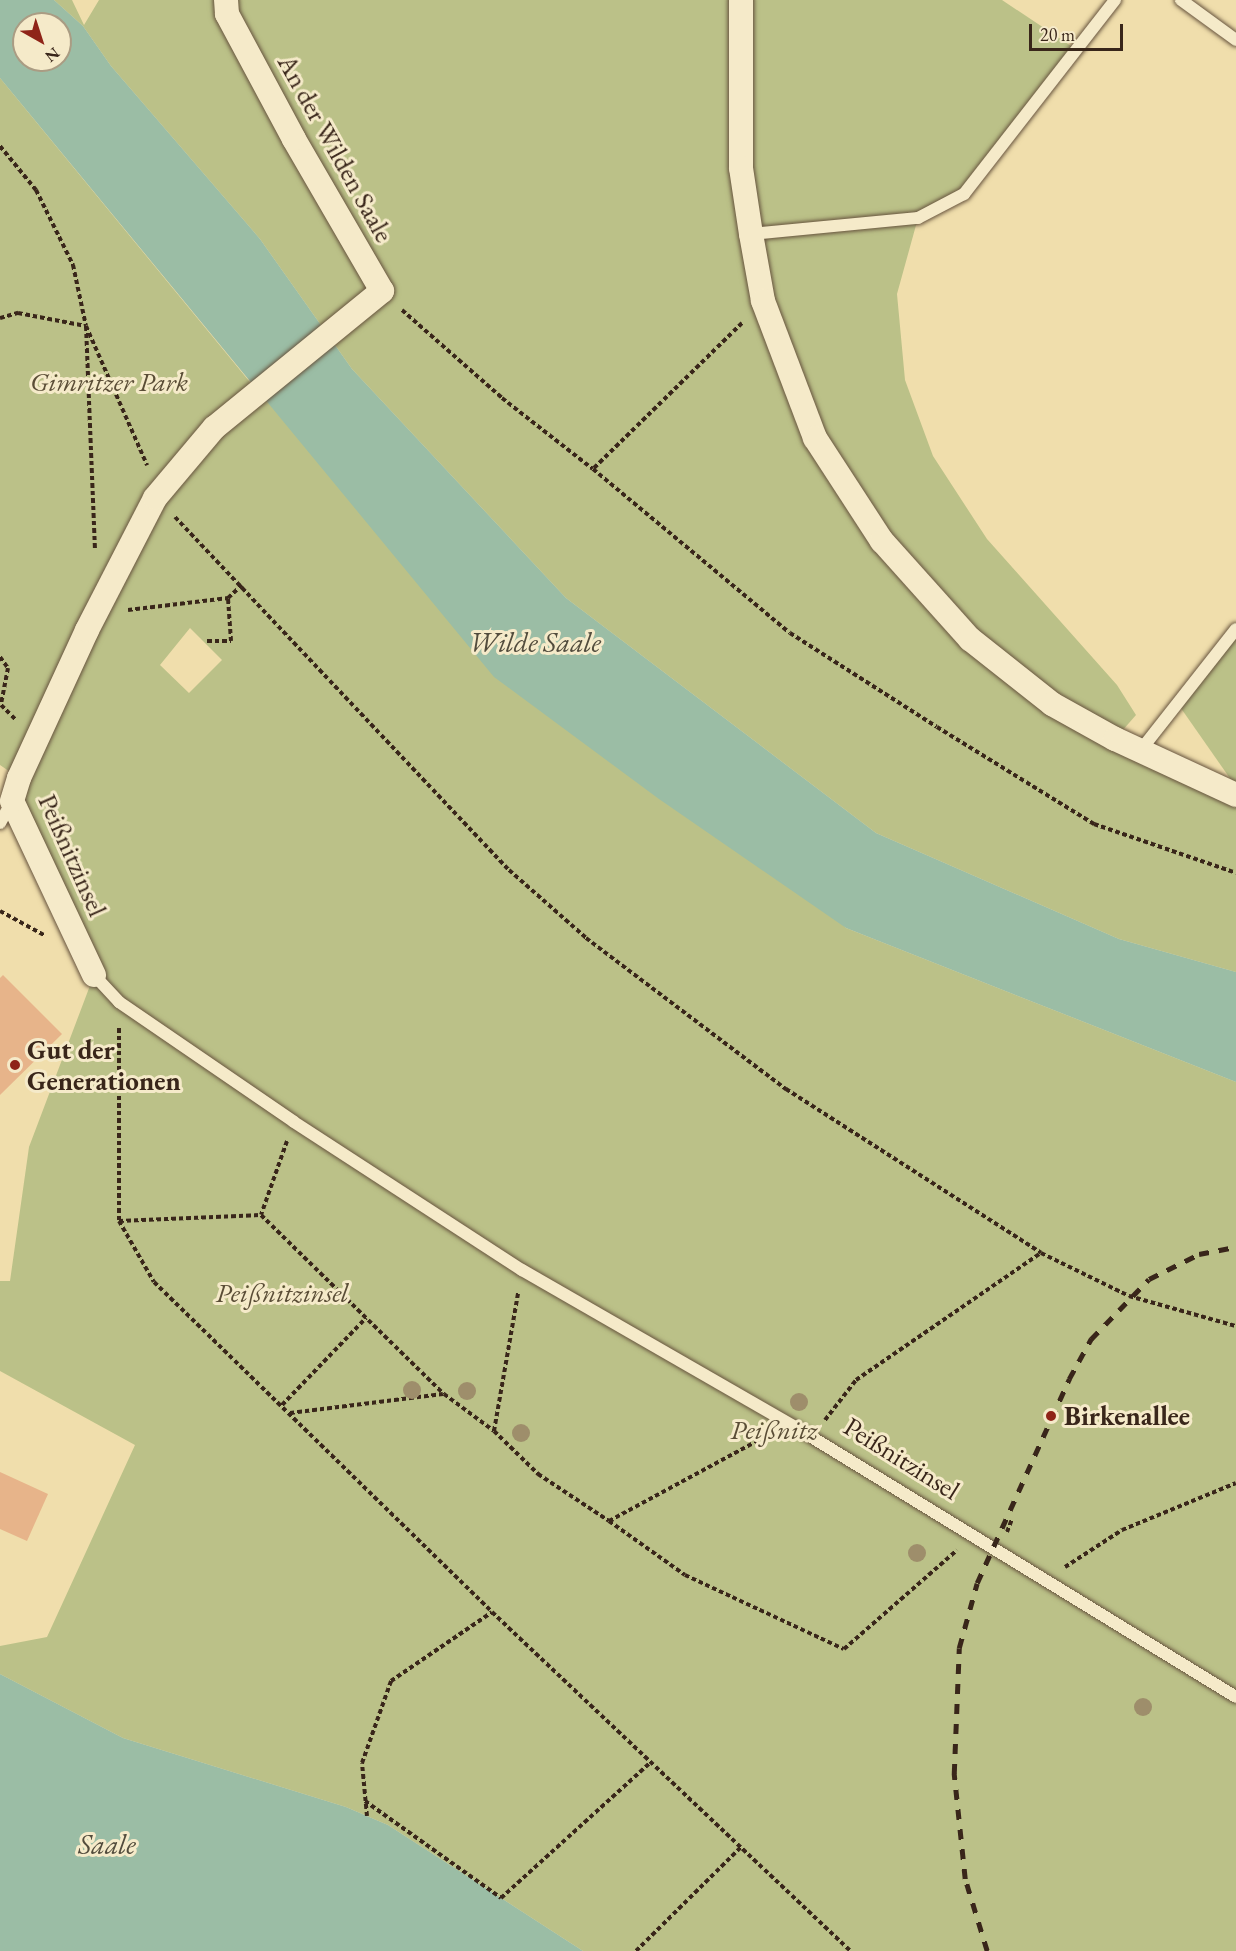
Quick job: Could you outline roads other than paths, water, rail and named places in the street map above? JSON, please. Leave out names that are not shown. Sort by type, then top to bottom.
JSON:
[{"type":"street","name":"An der Wilden Saale","points":[[226,0],[227,14],[294,139],[382,291],[355,316]]},
{"type":"street","points":[[741,0],[741,168],[751,234],[764,301],[815,438],[882,541],[979,646],[1052,704],[1140,751],[1236,795]]},
{"type":"street","name":"Peißnitzinsel","points":[[94,975],[12,801],[97,614],[155,498],[214,428],[355,316]]},
{"type":"lane","points":[[751,234],[918,218],[964,194],[1114,0]]},
{"type":"lane","points":[[1181,0],[1236,40]]},
{"type":"lane","points":[[1140,751],[1236,629]]},
{"type":"lane","points":[[0,823],[12,801]]},
{"type":"lane","name":"Peißnitzinsel","points":[[94,975],[119,1002],[294,1122],[522,1270],[800,1430],[1236,1697]]},
{"type":"water","name":"Wilde Saale","points":[[0,0],[54,0],[67,12],[12,12],[12,72],[72,72],[72,16],[83,26],[111,66],[260,239],[352,369],[566,598],[876,833],[1119,939],[1236,972],[1236,1082],[846,928],[659,799],[494,677],[0,78]]},
{"type":"water","name":"Saale","points":[[0,1674],[123,1738],[346,1807],[388,1825],[583,1951],[0,1951]]},
{"type":"railway","points":[[987,1951],[965,1879],[954,1774],[959,1648],[977,1583],[1069,1379],[1091,1339],[1149,1279],[1199,1254],[1236,1247]]},
{"type":"place","name":"Gut der Generationen","points":[[15,1065]]},
{"type":"place","name":"Birkenallee","points":[[1051,1416]]},
{"type":"park label","name":"Gimritzer Park","points":[[109,382]]},
{"type":"park label","name":"Peißnitz","points":[[774,1430]]}]
